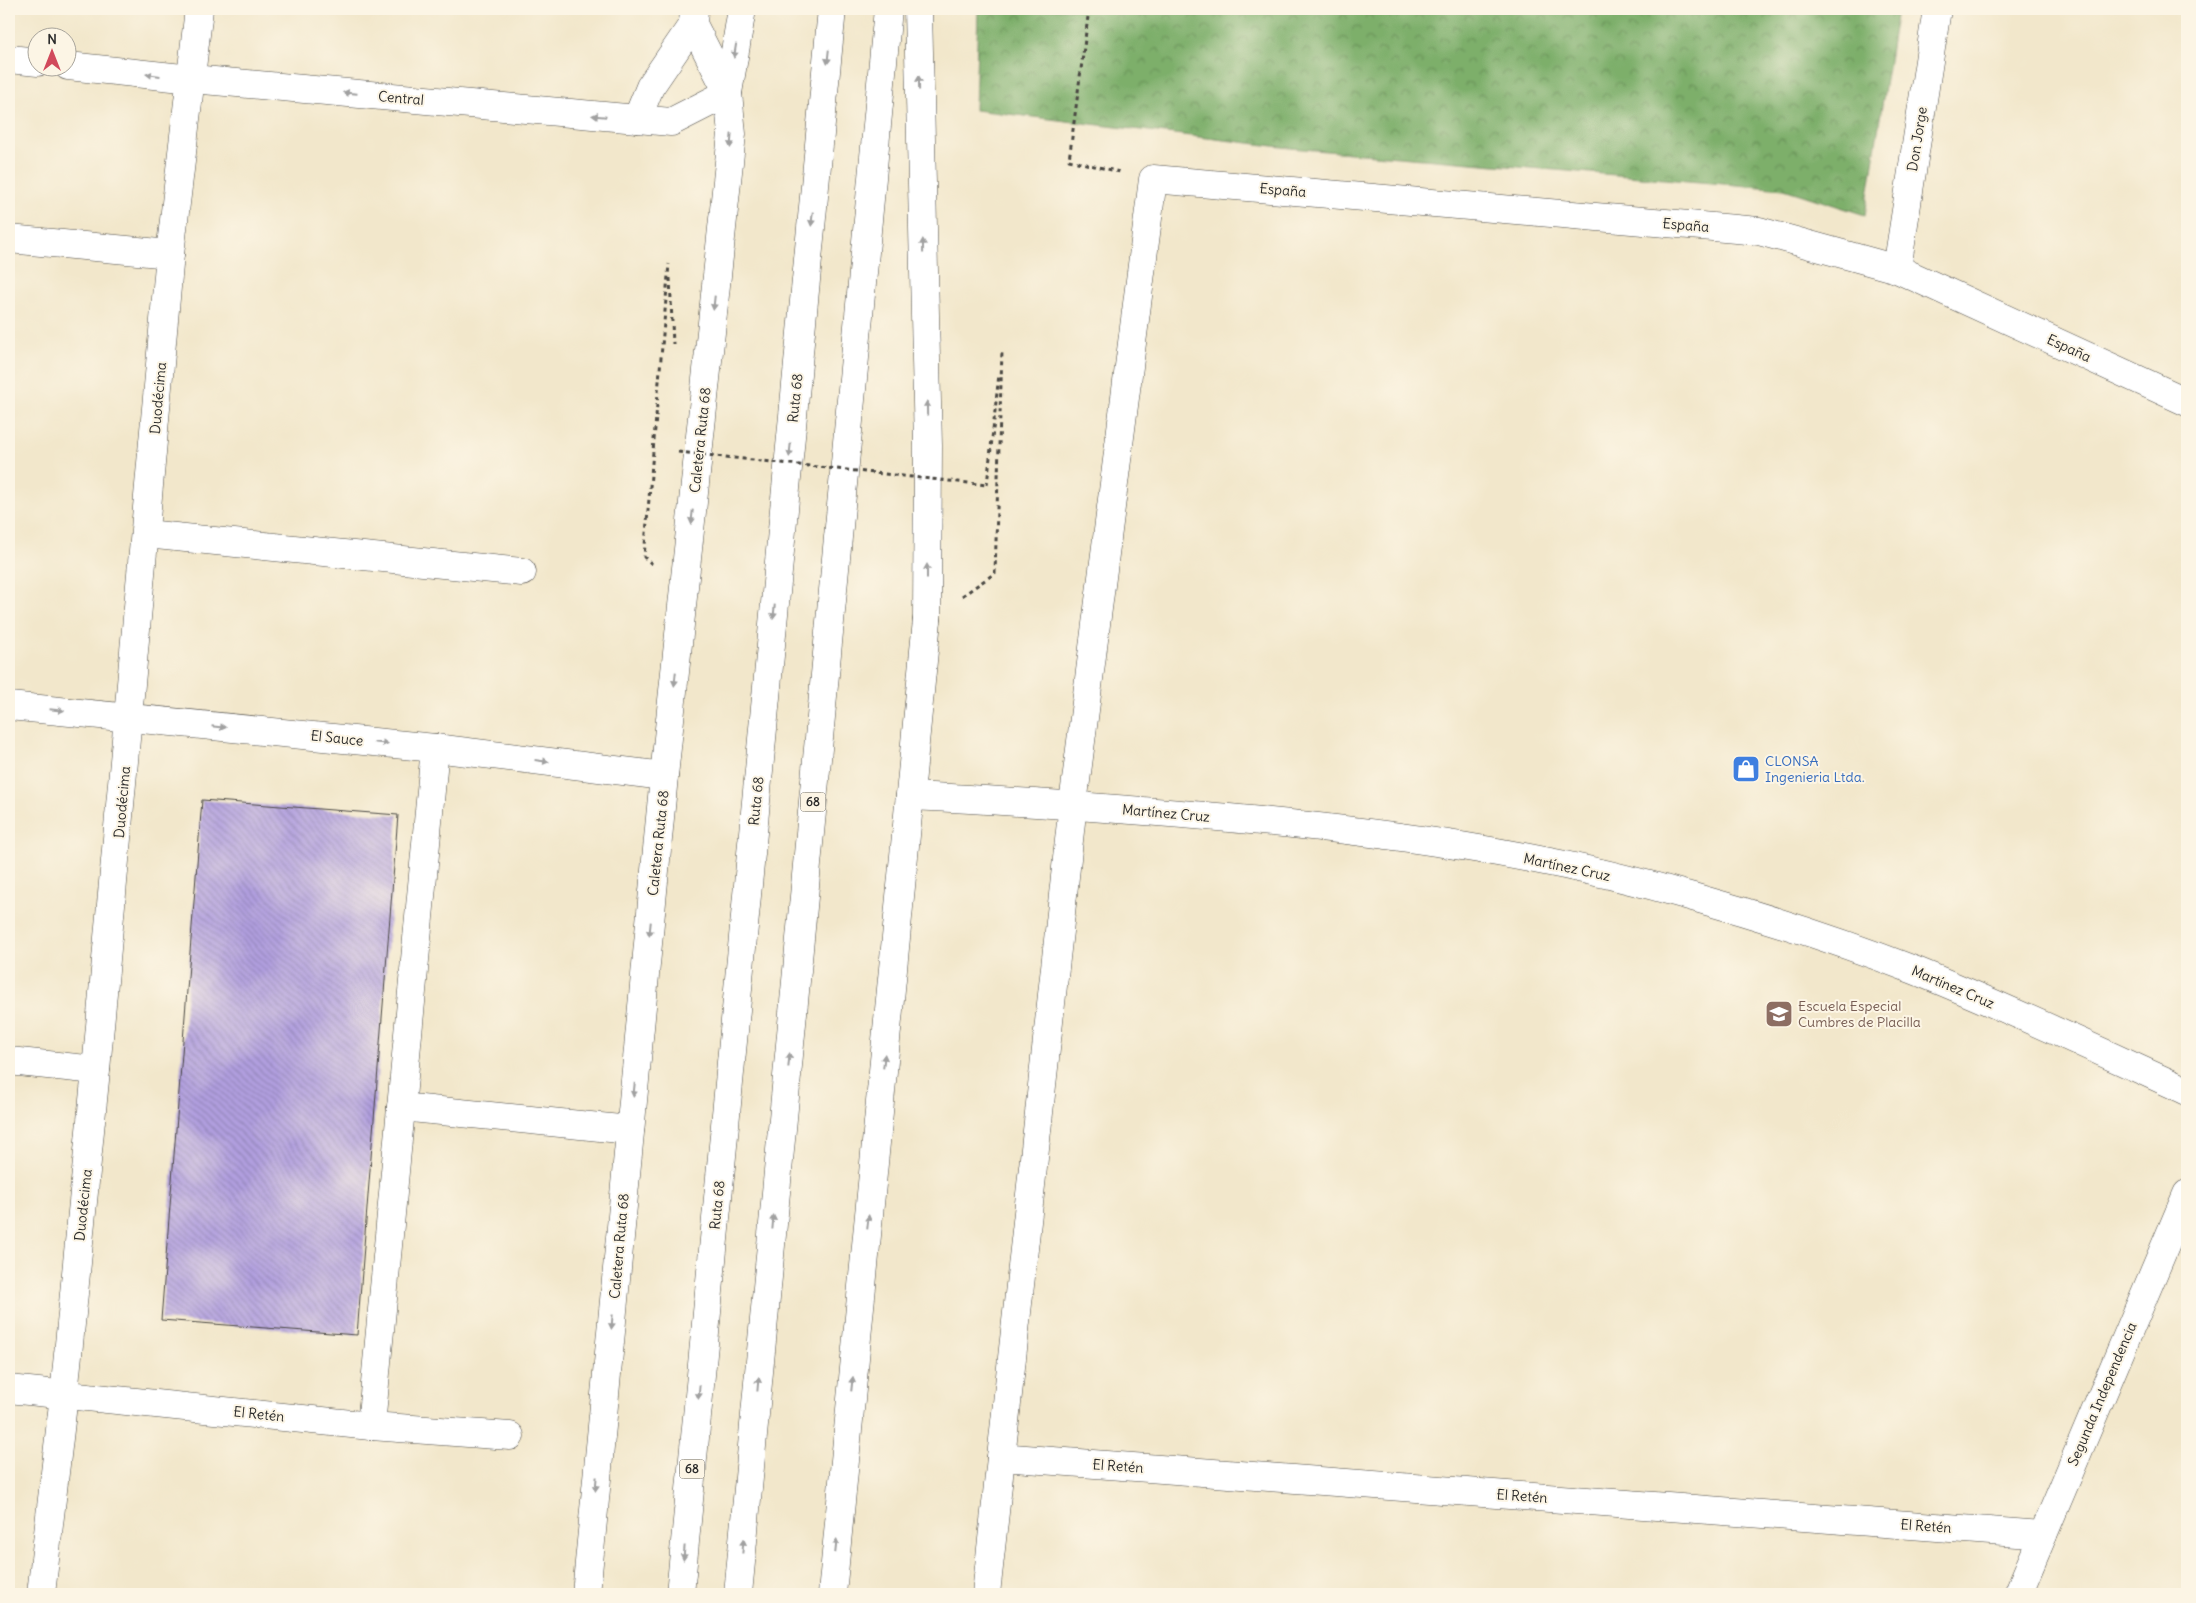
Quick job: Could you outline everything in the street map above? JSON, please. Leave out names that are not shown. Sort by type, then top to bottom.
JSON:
[{"type":"main road","name":"Duodécima","points":[[41,1594],[64,1395],[130,718],[170,254],[192,79],[198,9]]},
{"type":"main road","points":[[728,93],[742,9]]},
{"type":"main road","name":"Ruta 68","points":[[680,1594],[832,9]]},
{"type":"main road","name":"68","points":[[738,1594],[888,9]]},
{"type":"main road","points":[[832,1594],[927,620],[928,446],[918,9]]},
{"type":"main road","name":"Don Jorge","points":[[1897,269],[1937,9]]},
{"type":"main road","points":[[694,16],[728,93]]},
{"type":"main road","points":[[637,119],[650,87],[694,16]]},
{"type":"main road","points":[[9,59],[28,61]]},
{"type":"main road","name":"Central","points":[[78,67],[671,122],[728,93]]},
{"type":"main road","name":"Caletera Ruta 68","points":[[586,1594],[664,776],[732,134],[728,93]]},
{"type":"main road","points":[[986,1594],[1073,804],[1153,179]]},
{"type":"main road","name":"España","points":[[1153,179],[1759,231],[1897,269],[2187,402]]},
{"type":"main road","points":[[9,239],[170,254]]},
{"type":"main road","points":[[146,534],[522,572]]},
{"type":"main road","name":"El Sauce","points":[[9,706],[435,748],[664,776]]},
{"type":"main road","points":[[371,1426],[435,748]]},
{"type":"main road","name":"Martínez Cruz","points":[[910,796],[1073,804],[1383,834],[1486,850],[1590,870],[1691,896],[1803,930],[1913,970],[2021,1016],[2187,1091]]},
{"type":"main road","points":[[9,1061],[96,1070]]},
{"type":"main road","points":[[401,1107],[630,1130]]},
{"type":"main road","name":"Segunda Independencia","points":[[2018,1594],[2187,1194]]},
{"type":"main road","name":"El Retén","points":[[9,1389],[371,1426],[510,1436]]},
{"type":"main road","name":"El Retén","points":[[1001,1457],[2043,1535]]},
{"type":"path","points":[[1089,9],[1068,160],[1153,179]]},
{"type":"path","points":[[669,264],[644,557],[684,589]]},
{"type":"path","points":[[678,452],[986,485],[1002,351],[994,573],[927,620]]},
{"type":"green space","points":[[978,9],[1897,9],[1865,215],[1784,189],[1290,148],[975,110]]},
{"type":"building","points":[[202,800],[398,815],[357,1335],[161,1320]]},
{"type":"place","name":"CLONSA Ingenieria Ltda.","points":[[1746,769]]},
{"type":"place","name":"Escuela Especial Cumbres de Placilla","points":[[1779,1014]]}]
